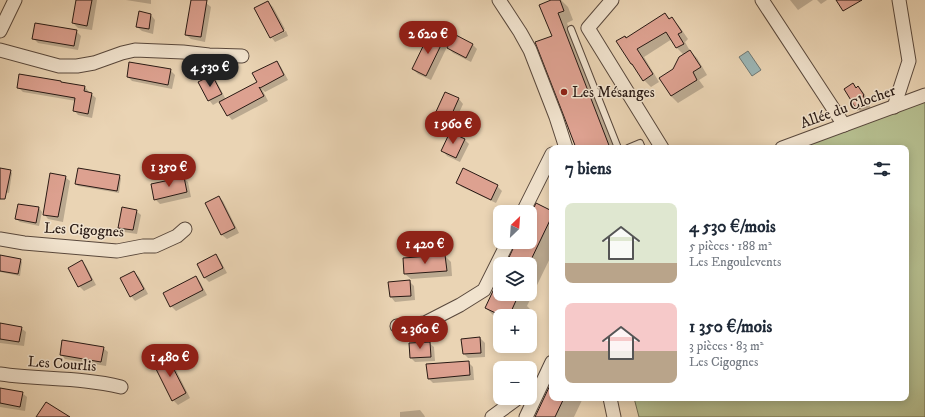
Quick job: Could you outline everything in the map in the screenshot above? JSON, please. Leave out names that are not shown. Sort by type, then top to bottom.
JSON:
[{"type":"street","points":[[0,31],[15,0]]},
{"type":"street","points":[[499,0],[530,50],[561,145]]},
{"type":"street","points":[[612,0],[588,28],[660,145]]},
{"type":"street","points":[[762,0],[844,125]]},
{"type":"street","points":[[894,107],[909,61],[899,0]]},
{"type":"street","points":[[0,50],[59,66],[77,66],[94,63],[135,50],[242,56]]},
{"type":"street","name":"Allée du Clocher","points":[[790,145],[925,95]]},
{"type":"street","points":[[526,205],[549,160]]},
{"type":"street","name":"Les Cigognes","points":[[0,239],[24,243],[117,251],[143,246],[155,246],[177,236],[185,229]]},
{"type":"street","points":[[397,326],[425,323],[460,305],[484,290],[504,249]]},
{"type":"street","points":[[537,387],[549,367]]},
{"type":"street","name":"Les Courlis","points":[[0,374],[40,379],[70,379],[121,387]]},
{"type":"street","points":[[611,401],[614,417]]},
{"type":"street","points":[[492,417],[508,405]]},
{"type":"street","points":[[526,417],[530,405]]},
{"type":"lane","points":[[571,29],[617,145]]},
{"type":"green space","points":[[925,101],[925,417],[639,417],[635,401],[909,401],[909,145],[797,145]]},
{"type":"water","points":[[748,51],[761,70],[752,76],[739,57]]},
{"type":"building","points":[[76,0],[92,0],[87,26],[72,23]]},
{"type":"building","points":[[191,0],[207,0],[201,37],[185,35]]},
{"type":"building","points":[[551,0],[560,0],[564,11],[558,13],[609,145],[575,145],[535,42],[552,36],[539,5]]},
{"type":"building","points":[[836,0],[862,0],[843,11]]},
{"type":"building","points":[[268,1],[284,31],[270,38],[254,8]]},
{"type":"building","points":[[139,11],[151,14],[149,29],[136,27]]},
{"type":"building","points":[[665,13],[669,19],[672,17],[682,32],[678,34],[684,44],[676,48],[666,32],[637,49],[653,74],[643,81],[616,41],[625,36],[626,38]]},
{"type":"building","points":[[35,23],[77,30],[74,46],[32,39]]},
{"type":"building","points":[[429,34],[443,41],[426,76],[412,69]]},
{"type":"building","points":[[454,34],[473,44],[466,58],[447,48]]},
{"type":"building","points":[[690,50],[701,67],[693,72],[697,80],[671,96],[659,78],[673,69],[679,57]]},
{"type":"building","points":[[277,61],[284,75],[260,88],[259,87],[264,96],[227,116],[219,102],[257,82],[252,73]]},
{"type":"building","points":[[129,62],[171,69],[168,85],[127,77]]},
{"type":"building","points":[[19,74],[85,86],[84,91],[92,93],[88,114],[73,111],[75,98],[17,88]]},
{"type":"building","points":[[212,75],[222,94],[208,101],[198,82]]},
{"type":"building","points":[[853,83],[856,88],[858,86],[868,103],[857,110],[844,89]]},
{"type":"building","points":[[445,92],[459,98],[443,134],[429,127]]},
{"type":"building","points":[[450,132],[465,139],[456,158],[441,151]]},
{"type":"building","points":[[0,168],[11,170],[5,199],[0,199]]},
{"type":"building","points":[[78,168],[120,175],[117,191],[75,184]]},
{"type":"building","points":[[463,168],[498,185],[491,200],[456,183]]},
{"type":"building","points":[[50,173],[66,176],[58,217],[43,215]]},
{"type":"building","points":[[184,177],[187,192],[154,200],[151,184]]},
{"type":"building","points":[[219,196],[235,228],[221,235],[205,203]]},
{"type":"building","points":[[536,203],[549,210],[549,222],[537,247]]},
{"type":"building","points":[[18,204],[39,207],[36,223],[15,219]]},
{"type":"building","points":[[122,207],[137,210],[133,230],[118,228]]},
{"type":"building","points":[[513,249],[536,249],[532,257],[509,257]]},
{"type":"building","points":[[216,254],[223,268],[204,278],[197,264]]},
{"type":"building","points":[[0,255],[21,259],[18,274],[0,271]]},
{"type":"building","points":[[445,255],[447,271],[404,274],[403,258]]},
{"type":"building","points":[[82,260],[92,280],[78,287],[68,268]]},
{"type":"building","points":[[134,271],[144,289],[130,297],[120,278]]},
{"type":"building","points":[[196,276],[203,290],[170,307],[163,293]]},
{"type":"building","points":[[410,280],[411,296],[390,297],[388,282]]},
{"type":"building","points":[[493,291],[493,301],[516,301],[512,309],[493,309],[493,312],[485,308]]},
{"type":"building","points":[[0,323],[22,327],[19,342],[0,339]]},
{"type":"building","points":[[480,337],[481,353],[463,354],[461,339]]},
{"type":"building","points":[[62,340],[104,347],[101,362],[60,355]]},
{"type":"building","points":[[430,342],[431,357],[410,358],[409,343]]},
{"type":"building","points":[[167,356],[186,393],[172,401],[153,363]]},
{"type":"building","points":[[469,361],[470,375],[428,379],[426,364]]},
{"type":"building","points":[[549,387],[549,401],[563,401],[555,417],[535,417]]},
{"type":"building","points":[[0,388],[23,392],[20,407],[0,403]]},
{"type":"building","points":[[46,402],[70,417],[36,417]]},
{"type":"place","name":"Les Mésanges","points":[[564,92]]}]
